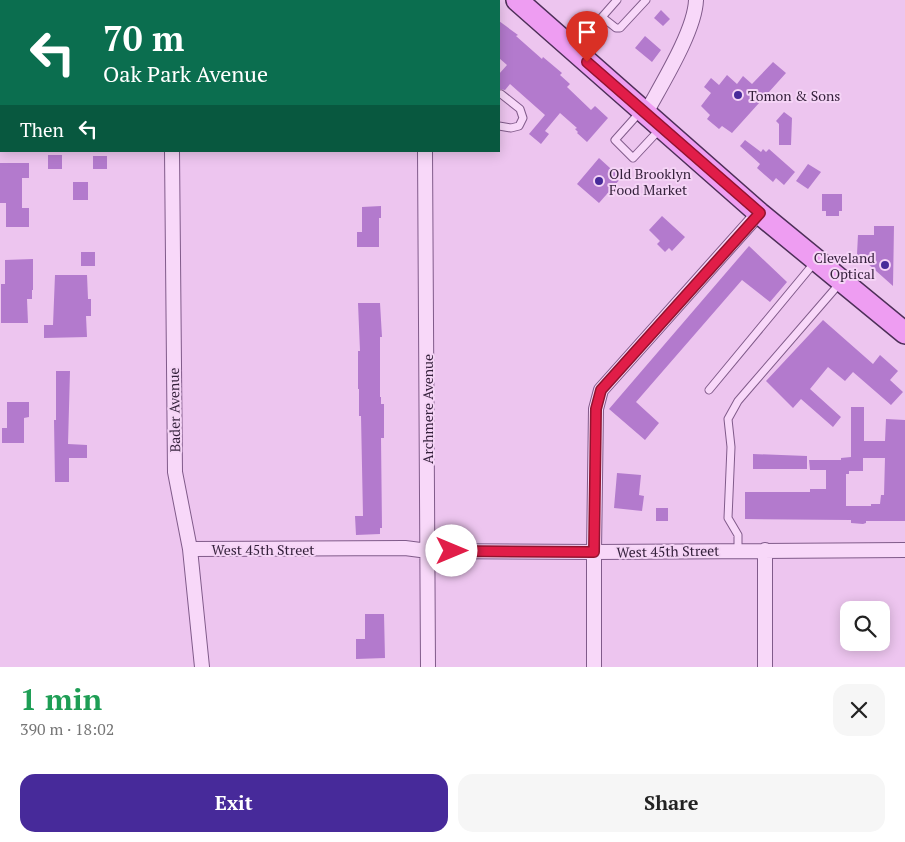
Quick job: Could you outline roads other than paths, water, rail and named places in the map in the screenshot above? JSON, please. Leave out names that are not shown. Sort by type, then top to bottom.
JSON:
[{"type":"main road","points":[[517,0],[760,213],[905,333]]},
{"type":"street","points":[[644,111],[677,57],[696,10],[696,0]]},
{"type":"street","name":"Bader Avenue","points":[[172,152],[175,472],[190,550],[202,667]]},
{"type":"street","name":"Archmere Avenue","points":[[425,152],[428,667]]},
{"type":"street","points":[[594,667],[596,409],[601,390],[760,213]]},
{"type":"street","name":"West 45th Street","points":[[190,550],[405,548],[428,551],[594,552],[905,550]]},
{"type":"street","points":[[764,550],[764,667]]},
{"type":"lane","points":[[574,50],[617,0]]},
{"type":"lane","points":[[602,17],[616,28],[623,27],[646,0]]},
{"type":"lane","points":[[500,126],[511,128],[522,123],[522,113],[501,94]]},
{"type":"lane","points":[[644,111],[615,140],[634,158],[662,127]]},
{"type":"lane","points":[[708,390],[817,260]]},
{"type":"lane","points":[[738,550],[738,535],[728,518],[731,447],[728,419],[738,401],[842,281]]},
{"type":"place","name":"Tomon & Sons","points":[[738,95]]},
{"type":"place","name":"Old Brooklyn Food Market","points":[[599,181]]},
{"type":"place","name":"Cleveland Optical","points":[[885,265]]}]
